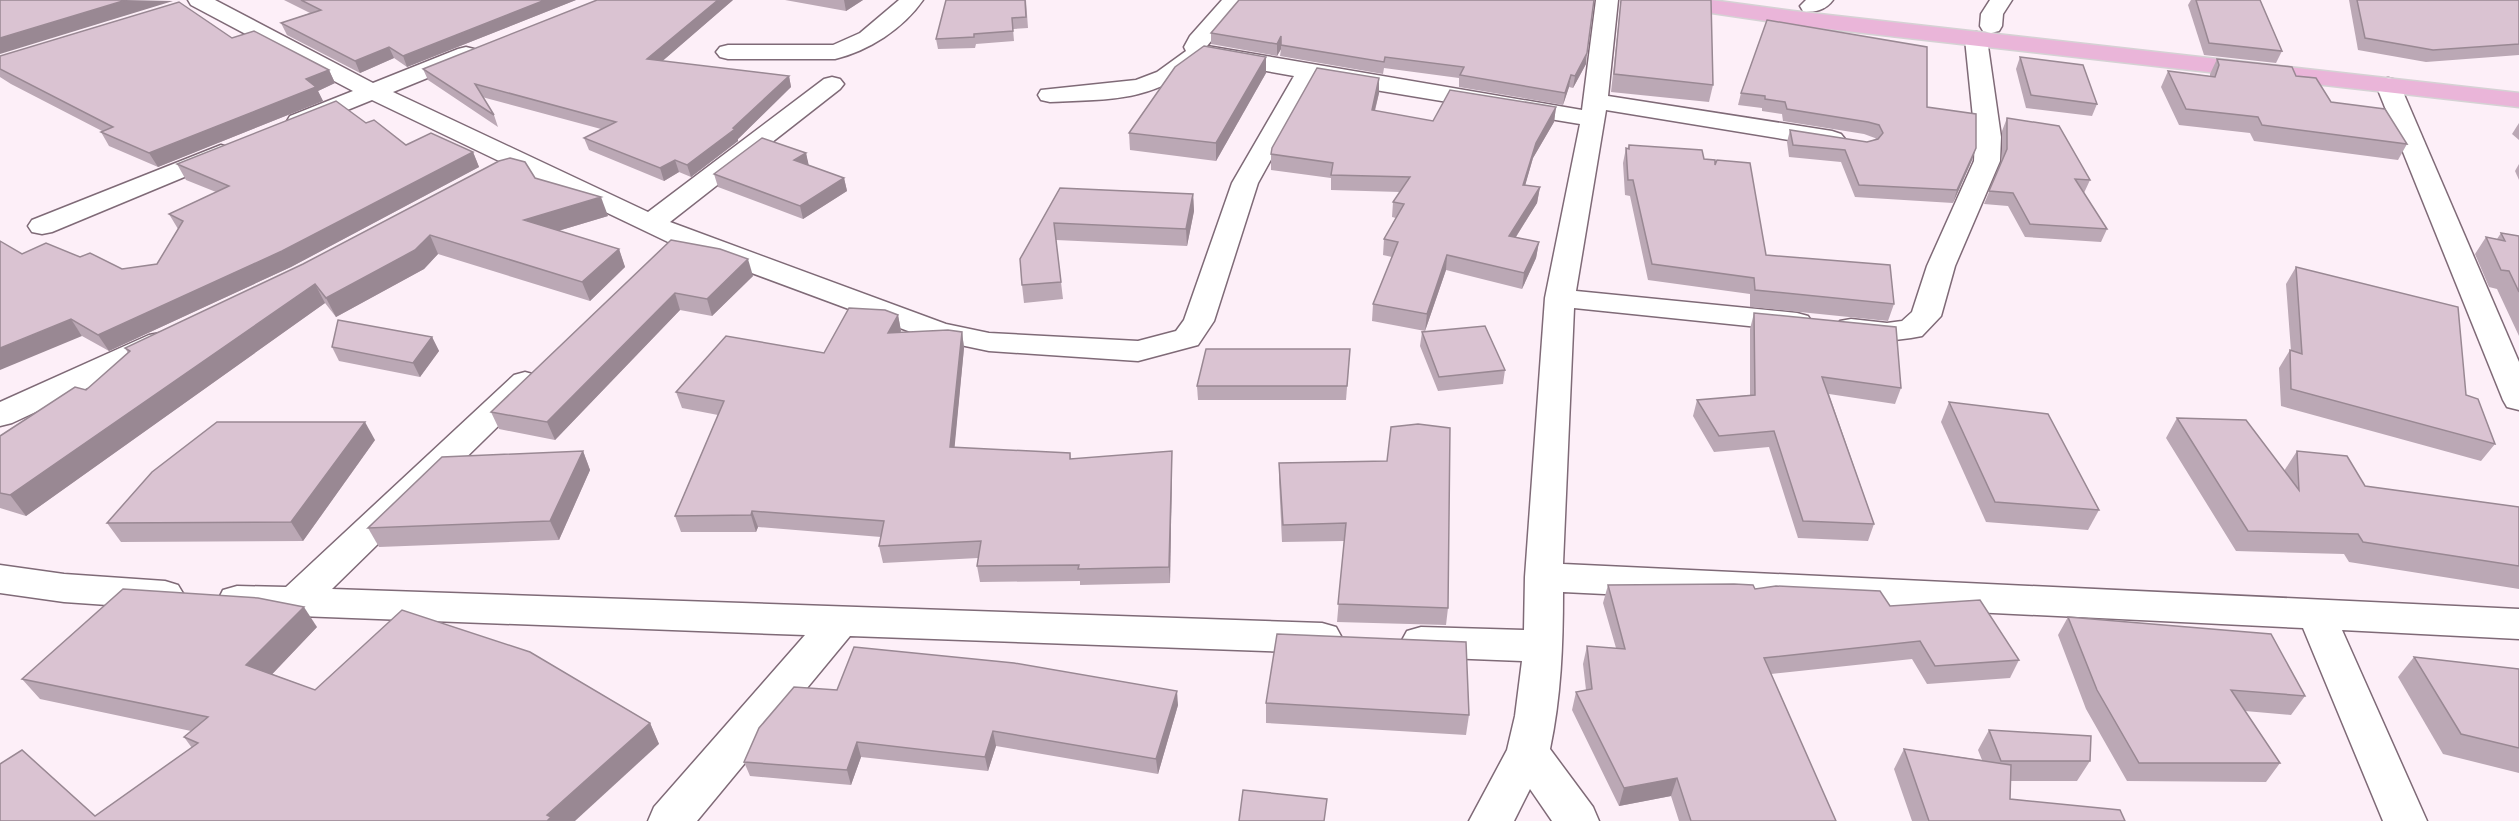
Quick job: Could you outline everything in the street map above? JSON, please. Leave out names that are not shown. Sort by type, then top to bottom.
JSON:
[{"type":"main road","points":[[1664,0],[1793,18],[1983,32],[2519,85]]},
{"type":"main road","points":[[1765,0],[1817,3],[1983,32],[2519,100]]},
{"type":"street","points":[[728,52],[835,52],[852,48],[864,42],[912,0]]},
{"type":"street","points":[[1234,0],[1198,41],[1195,47],[1199,52],[1308,72],[1852,142]]},
{"type":"street","points":[[1491,821],[1528,752],[1536,716],[1543,646],[1544,577],[1560,298],[1595,110],[1607,0]]},
{"type":"street","points":[[1560,298],[1887,332],[1911,329],[1926,316],[1934,283],[1987,161],[1983,32],[2001,0]]},
{"type":"street","points":[[196,2],[371,91],[664,229],[938,332],[989,342],[1138,351],[1164,346],[1186,338],[1198,321],[1245,183],[1308,72]]},
{"type":"street","points":[[272,132],[481,48]]},
{"type":"street","points":[[1050,96],[1129,88],[1153,83],[1172,73],[1199,52]]},
{"type":"street","points":[[652,260],[664,229],[832,84]]},
{"type":"street","points":[[2388,85],[2519,400]]},
{"type":"street","points":[[42,226],[240,145]]},
{"type":"street","points":[[486,177],[516,161]]},
{"type":"street","points":[[0,415],[188,329]]},
{"type":"street","points":[[293,604],[550,358]]},
{"type":"street","points":[[1544,577],[2519,624]]},
{"type":"street","points":[[0,579],[64,588],[293,604],[1543,646]]},
{"type":"street","points":[[2316,614],[2404,821]]},
{"type":"street","points":[[670,821],[840,621]]},
{"type":"street","points":[[1528,752],[1577,821]]},
{"type":"building","points":[[0,0],[126,0],[0,38]]},
{"type":"building","points":[[301,0],[545,0],[403,56],[389,47],[355,61],[281,23],[321,10]]},
{"type":"building","points":[[597,0],[718,0],[647,59],[789,76],[733,128],[735,129],[687,165],[675,160],[660,168],[584,138],[616,122],[475,84],[494,115],[423,69]]},
{"type":"building","points":[[946,0],[1025,0],[1026,17],[1012,18],[1013,31],[974,34],[974,37],[936,39]]},
{"type":"building","points":[[1239,0],[1594,0],[1587,53],[1575,76],[1571,75],[1565,93],[1460,75],[1464,67],[1385,57],[1384,62],[1281,45],[1281,36],[1277,44],[1211,33]]},
{"type":"building","points":[[1621,0],[1711,0],[1713,85],[1614,74]]},
{"type":"building","points":[[2196,0],[2260,0],[2282,51],[2209,43]]},
{"type":"building","points":[[2357,0],[2519,0],[2519,44],[2433,50],[2365,38]]},
{"type":"building","points":[[179,2],[232,38],[254,31],[329,70],[306,79],[316,87],[149,153],[101,132],[113,127],[0,69],[0,56]]},
{"type":"building","points":[[1767,20],[1927,47],[1927,107],[1976,114],[1976,148],[1957,190],[1859,185],[1845,150],[1793,145],[1790,130],[1867,142],[1878,139],[1883,133],[1879,125],[1787,109],[1785,102],[1765,99],[1765,96],[1741,93]]},
{"type":"building","points":[[1204,46],[1266,57],[1216,143],[1129,133],[1175,67]]},
{"type":"building","points":[[2020,57],[2083,65],[2097,104],[2031,95]]},
{"type":"building","points":[[2217,59],[2292,67],[2296,76],[2316,78],[2331,102],[2385,109],[2407,144],[2262,125],[2258,117],[2186,109],[2168,71],[2215,77],[2219,65]]},
{"type":"building","points":[[1317,68],[1379,78],[1372,110],[1433,121],[1450,90],[1556,107],[1536,143],[1523,185],[1540,187],[1509,236],[1539,242],[1524,273],[1447,255],[1427,314],[1373,304],[1398,242],[1384,239],[1404,204],[1393,202],[1410,177],[1331,175],[1333,163],[1271,154],[1272,148]]},
{"type":"building","points":[[336,101],[366,123],[374,120],[406,145],[431,133],[473,152],[282,251],[98,335],[71,319],[0,348],[0,241],[22,254],[46,243],[80,257],[90,253],[122,269],[157,264],[183,221],[169,214],[229,186],[177,164]]},
{"type":"building","points":[[2007,118],[2059,126],[2090,180],[2075,179],[2107,229],[2030,224],[2013,193],[1989,191],[2007,149]]},
{"type":"building","points":[[762,138],[806,153],[794,160],[844,178],[800,206],[714,174]]},
{"type":"building","points":[[1629,145],[1702,150],[1704,159],[1715,160],[1715,165],[1717,160],[1750,163],[1766,255],[1890,265],[1894,304],[1755,290],[1754,278],[1652,264],[1633,180],[1628,180],[1626,148],[1629,149]]},
{"type":"building","points":[[510,158],[525,162],[535,178],[601,197],[524,220],[619,249],[582,282],[430,235],[415,250],[326,298],[315,284],[10,495],[0,493],[0,436],[75,387],[86,390],[130,351],[125,348],[303,264],[499,161]]},
{"type":"building","points":[[1060,188],[1193,194],[1186,229],[1054,223],[1061,282],[1022,285],[1020,259]]},
{"type":"building","points":[[2501,233],[2519,236],[2519,292],[2509,271],[2501,270],[2486,237],[2505,241]]},
{"type":"building","points":[[671,240],[720,249],[748,259],[707,299],[675,293],[547,422],[491,412]]},
{"type":"building","points":[[2296,267],[2458,307],[2466,395],[2478,399],[2495,444],[2291,389],[2290,350],[2302,354]]},
{"type":"building","points":[[849,308],[885,310],[898,315],[888,333],[948,330],[962,332],[950,447],[1070,453],[1070,459],[1172,451],[1169,567],[1078,569],[1079,565],[977,566],[981,541],[879,546],[884,521],[752,511],[751,515],[675,516],[724,401],[676,392],[726,336],[824,353]]},
{"type":"building","points":[[1754,313],[1896,327],[1901,388],[1822,377],[1874,524],[1803,521],[1774,431],[1719,436],[1697,400],[1755,395]]},
{"type":"building","points":[[338,320],[432,337],[413,363],[332,347]]},
{"type":"building","points":[[1485,326],[1505,370],[1439,377],[1422,332]]},
{"type":"building","points":[[1206,349],[1350,349],[1347,386],[1197,386]]},
{"type":"building","points":[[1949,402],[2048,414],[2099,510],[1995,502]]},
{"type":"building","points":[[2177,418],[2246,420],[2299,490],[2297,451],[2347,456],[2365,486],[2519,507],[2519,566],[2363,542],[2358,534],[2248,531]]},
{"type":"building","points":[[217,422],[365,422],[291,522],[107,523],[152,472]]},
{"type":"building","points":[[1418,424],[1450,428],[1448,608],[1338,604],[1346,523],[1283,525],[1279,463],[1387,461],[1391,427]]},
{"type":"building","points":[[583,451],[550,521],[368,528],[442,457]]},
{"type":"building","points":[[1608,585],[1753,585],[1755,589],[1776,586],[1880,591],[1890,606],[1980,600],[2019,660],[1935,666],[1920,641],[1764,658],[1836,821],[1691,821],[1677,778],[1624,788],[1576,692],[1592,689],[1587,646],[1625,649]]},
{"type":"building","points":[[123,589],[258,598],[304,607],[246,665],[315,690],[402,610],[530,652],[650,723],[547,815],[551,817],[547,821],[0,821],[0,764],[22,750],[95,816],[198,743],[184,737],[208,717],[22,679]]},
{"type":"building","points":[[2068,617],[2271,634],[2305,696],[2231,690],[2280,763],[2139,763],[2097,690]]},
{"type":"building","points":[[1277,634],[1466,642],[1469,715],[1266,703]]},
{"type":"building","points":[[854,647],[1014,663],[1177,691],[1156,759],[993,731],[985,757],[857,742],[847,770],[744,762],[759,728],[794,687],[837,690]]},
{"type":"building","points":[[2414,657],[2519,669],[2519,748],[2461,734]]},
{"type":"building","points":[[1989,730],[2091,736],[2090,761],[2001,761]]},
{"type":"building","points":[[1904,749],[2011,765],[2010,799],[2120,810],[2125,821],[1929,821]]},
{"type":"building","points":[[1243,790],[1327,799],[1324,821],[1239,821]]}]
